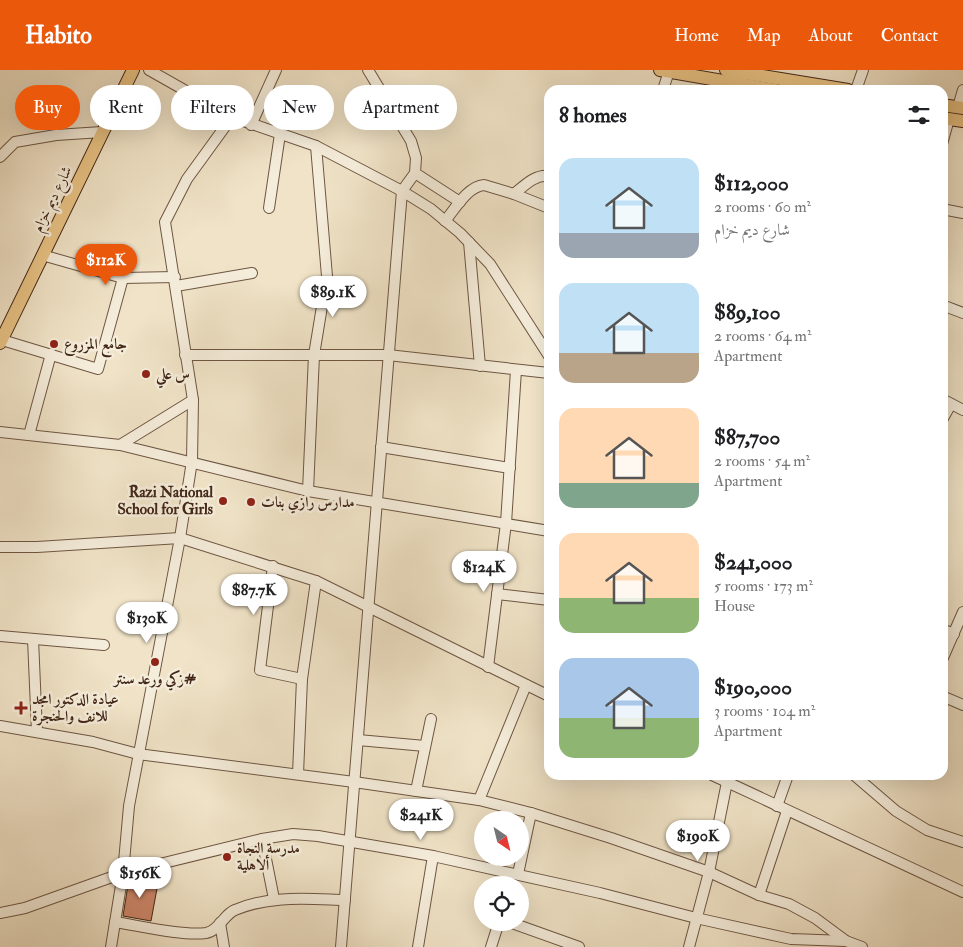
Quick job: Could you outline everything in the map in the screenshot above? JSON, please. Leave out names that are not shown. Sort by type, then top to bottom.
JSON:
[{"type":"main road","name":"شارع ديم خزام","points":[[1,341],[133,70]]},
{"type":"main road","points":[[726,70],[818,85]]},
{"type":"main road","points":[[664,71],[746,85]]},
{"type":"main road","points":[[948,118],[963,121]]},
{"type":"street","points":[[149,70],[175,85]]},
{"type":"street","points":[[254,118],[276,70]]},
{"type":"street","points":[[341,947],[402,190],[415,173],[416,158],[411,141],[368,70]]},
{"type":"street","points":[[858,85],[863,70]]},
{"type":"street","points":[[663,85],[664,71]]},
{"type":"street","points":[[960,108],[963,90]]},
{"type":"street","points":[[254,126],[316,146],[402,190],[431,209],[469,242],[490,264],[544,341]]},
{"type":"street","points":[[111,947],[123,873],[129,806],[180,538],[192,461],[193,400],[165,222],[187,179],[223,130]]},
{"type":"street","points":[[0,158],[15,142],[56,135],[102,132]]},
{"type":"street","points":[[269,208],[280,134]]},
{"type":"street","points":[[308,491],[314,355],[327,276],[316,146]]},
{"type":"street","points":[[415,173],[460,202]]},
{"type":"street","points":[[514,194],[531,180],[544,175]]},
{"type":"street","points":[[446,221],[460,202],[480,185],[514,194],[544,206]]},
{"type":"street","points":[[948,210],[963,213]]},
{"type":"street","points":[[469,242],[480,366]]},
{"type":"street","points":[[42,255],[123,278],[175,281],[252,273]]},
{"type":"street","points":[[1,341],[98,369],[123,278]]},
{"type":"street","points":[[948,307],[963,313]]},
{"type":"street","points":[[29,435],[51,354]]},
{"type":"street","points":[[186,355],[388,356],[544,373]]},
{"type":"street","points":[[488,667],[506,523],[516,370]]},
{"type":"street","points":[[120,445],[193,400]]},
{"type":"street","points":[[948,402],[963,410]]},
{"type":"street","points":[[0,432],[120,445],[192,461],[308,491],[544,530]]},
{"type":"street","points":[[381,447],[510,468]]},
{"type":"street","points":[[0,547],[37,547],[180,538],[316,581],[544,694]]},
{"type":"street","points":[[273,566],[260,670],[302,679]]},
{"type":"street","points":[[298,774],[302,679],[316,581]]},
{"type":"street","points":[[497,594],[544,599]]},
{"type":"street","points":[[948,647],[963,612]]},
{"type":"street","points":[[948,632],[954,634]]},
{"type":"street","points":[[0,636],[104,645]]},
{"type":"street","points":[[33,639],[36,732]]},
{"type":"street","points":[[479,800],[526,685]]},
{"type":"street","points":[[948,699],[963,705]]},
{"type":"street","points":[[416,791],[431,720]]},
{"type":"street","points":[[0,726],[93,742],[138,754],[298,774],[479,800],[531,813],[709,872],[759,895],[789,904],[815,918],[845,944]]},
{"type":"street","points":[[358,740],[425,746]]},
{"type":"street","points":[[723,780],[963,892]]},
{"type":"street","points":[[777,806],[786,780]]},
{"type":"street","points":[[860,780],[896,811],[928,830],[963,842]]},
{"type":"street","points":[[688,947],[709,872],[727,782]]},
{"type":"street","points":[[759,895],[787,811]]},
{"type":"street","points":[[518,874],[531,813]]},
{"type":"street","points":[[0,913],[25,908],[123,873],[262,838],[293,834],[434,856],[600,893],[696,918],[791,939],[862,947]]},
{"type":"street","points":[[262,838],[274,899]]},
{"type":"street","points":[[418,947],[434,856]]},
{"type":"street","points":[[115,922],[190,933],[208,933],[215,929],[229,912],[244,906],[274,899],[345,900]]},
{"type":"street","points":[[220,923],[224,947]]},
{"type":"street","points":[[491,947],[495,931]]},
{"type":"street","points":[[529,931],[556,943],[579,947]]},
{"type":"building","points":[[133,878],[158,883],[151,921],[123,916],[129,879]]},
{"type":"place","name":"جامع المزروع","points":[[54,344]]},
{"type":"place","name":"س علي","points":[[146,374]]},
{"type":"place","name":"Razi National School for Girls","points":[[223,501]]},
{"type":"place","name":"مدارس رازي بنات","points":[[251,502]]},
{"type":"place","name":"زكي ورعد سنتر#","points":[[155,662]]},
{"type":"place","name":"عيادة الدكتور امجد للانف والحنجرة","points":[[21,708]]},
{"type":"place","name":"مدرسة النجاة ألاهلية","points":[[227,857]]}]
